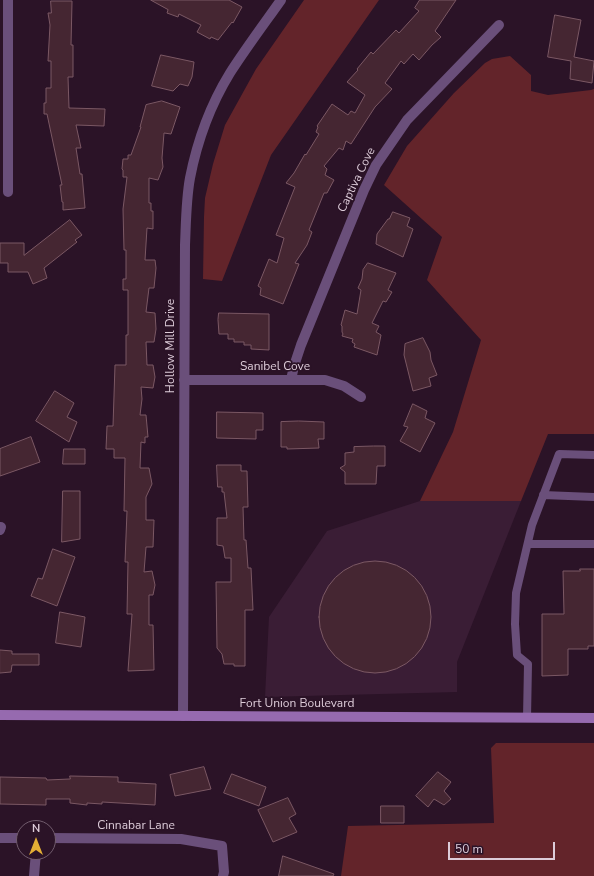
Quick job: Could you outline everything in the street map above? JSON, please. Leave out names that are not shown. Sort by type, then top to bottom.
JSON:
[{"type":"main road","name":"Fort Union Boulevard","points":[[0,715],[594,718]]},
{"type":"street","points":[[8,0],[8,192]]},
{"type":"street","name":"Hollow Mill Drive","points":[[183,716],[186,212],[190,178],[197,150],[212,108],[230,74],[281,0]]},
{"type":"street","name":"Captiva Cove","points":[[291,380],[301,345],[364,190],[376,165],[406,120],[499,25]]},
{"type":"street","name":"Sanibel Cove","points":[[184,380],[324,380],[344,386],[361,397]]},
{"type":"street","points":[[0,838],[16,838]]},
{"type":"street","name":"Cinnabar Lane","points":[[56,838],[181,839],[222,846],[223,876]]},
{"type":"street","points":[[34,876],[35,860]]},
{"type":"lane","points":[[527,718],[528,664],[518,655],[515,624],[516,593],[532,525],[559,454],[594,455]]},
{"type":"lane","points":[[543,495],[594,497]]},
{"type":"lane","points":[[528,544],[594,544]]},
{"type":"shaded area","points":[[304,0],[379,0],[271,155],[222,281],[203,279],[205,198],[213,164],[225,125],[256,69]]},
{"type":"shaded area","points":[[510,56],[531,75],[531,91],[548,95],[594,89],[594,434],[548,434],[521,501],[420,501],[453,432],[481,340],[427,280],[442,237],[384,185],[407,146],[454,93],[485,63],[492,59]]},
{"type":"shaded area","points":[[420,501],[521,501],[457,662],[457,692],[265,697],[269,617],[327,531]]},
{"type":"shaded area","points":[[496,743],[594,743],[594,876],[341,876],[348,826],[494,823],[491,748]]},
{"type":"building","points":[[151,0],[229,0],[242,7],[233,23],[232,22],[218,40],[211,37],[210,39],[197,32],[201,25],[179,14],[178,17],[167,13],[168,10]]},
{"type":"building","points":[[420,0],[456,0],[435,31],[441,37],[419,60],[413,54],[404,64],[401,61],[385,83],[392,89],[375,107],[351,144],[346,141],[343,150],[339,148],[324,166],[327,169],[325,175],[334,180],[327,193],[324,193],[309,230],[312,232],[307,245],[295,263],[299,264],[283,304],[260,295],[261,288],[258,286],[269,259],[277,263],[284,238],[276,235],[295,187],[286,183],[319,134],[316,132],[317,126],[332,104],[348,115],[351,111],[355,113],[365,95],[347,82],[371,52],[373,54],[396,30],[399,33],[419,11],[415,8]]},
{"type":"building","points":[[51,1],[72,1],[71,45],[73,45],[73,77],[68,77],[69,108],[105,109],[104,126],[76,125],[81,148],[76,148],[80,174],[82,174],[85,208],[63,210],[60,185],[62,185],[47,114],[44,114],[46,88],[51,88],[51,61],[48,61],[50,25],[48,13],[51,13]]},
{"type":"building","points":[[555,15],[581,20],[574,57],[594,61],[592,83],[570,79],[571,61],[548,57]]},
{"type":"building","points":[[161,55],[194,62],[192,77],[188,86],[180,84],[173,91],[152,86]]},
{"type":"building","points":[[162,101],[180,107],[171,134],[164,133],[162,158],[163,167],[158,180],[149,178],[149,203],[151,203],[151,211],[153,211],[153,229],[147,228],[145,260],[155,260],[156,268],[154,288],[149,288],[146,312],[155,313],[156,329],[154,342],[146,342],[147,365],[153,365],[155,377],[153,388],[141,387],[142,399],[140,415],[146,415],[148,437],[145,437],[145,443],[141,442],[140,468],[149,468],[152,484],[146,497],[146,520],[154,520],[153,547],[146,547],[144,572],[152,571],[155,585],[153,595],[149,595],[149,625],[153,625],[154,670],[128,671],[132,614],[127,614],[128,562],[125,562],[127,511],[124,511],[125,458],[114,458],[114,449],[106,449],[107,426],[113,426],[115,365],[126,365],[126,335],[128,335],[128,290],[123,290],[123,279],[126,279],[126,250],[124,250],[123,209],[127,177],[123,177],[122,169],[123,159],[128,159],[128,155],[131,155],[141,127],[146,105]]},
{"type":"building","points":[[393,212],[410,218],[407,226],[413,229],[403,257],[376,244],[377,234]]},
{"type":"building","points":[[70,220],[82,235],[75,240],[77,242],[44,268],[47,278],[33,284],[28,272],[8,272],[8,263],[0,263],[0,243],[24,243],[24,255]]},
{"type":"building","points":[[368,263],[396,273],[388,290],[392,292],[386,302],[383,301],[372,323],[379,326],[376,332],[381,335],[377,355],[354,347],[355,344],[352,342],[353,339],[342,336],[341,325],[345,310],[357,314],[361,290],[358,288],[362,279],[363,270]]},
{"type":"building","points":[[219,313],[269,314],[269,350],[251,349],[251,345],[244,345],[244,342],[234,342],[234,339],[228,339],[228,334],[219,334]]},
{"type":"building","points":[[423,338],[430,352],[431,360],[437,375],[429,378],[431,386],[413,391],[404,355],[405,344]]},
{"type":"building","points":[[55,391],[74,403],[67,417],[77,422],[69,442],[36,421]]},
{"type":"building","points":[[413,404],[427,411],[425,418],[435,423],[420,452],[400,441],[408,427],[404,426]]},
{"type":"building","points":[[217,412],[263,413],[263,430],[256,430],[256,439],[217,438]]},
{"type":"building","points":[[281,422],[324,422],[324,439],[318,439],[319,448],[287,449],[287,447],[281,447]]},
{"type":"building","points":[[31,437],[40,462],[0,476],[0,449]]},
{"type":"building","points":[[385,446],[385,466],[377,466],[376,484],[345,484],[345,472],[340,468],[345,465],[345,453],[354,452],[354,447]]},
{"type":"building","points":[[64,449],[85,449],[85,464],[63,464]]},
{"type":"building","points":[[217,465],[241,465],[241,471],[247,471],[248,507],[243,507],[244,540],[246,540],[248,568],[251,568],[253,610],[245,610],[245,666],[224,664],[222,654],[217,648],[216,582],[231,582],[231,558],[225,558],[223,546],[217,545],[217,518],[227,518],[224,492],[222,492],[222,487],[218,487]]},
{"type":"building","points":[[63,491],[80,491],[80,539],[62,542]]},
{"type":"building","points":[[53,549],[75,557],[57,606],[31,596],[38,578],[42,579]]},
{"type":"building","points":[[375,561],[396,565],[415,577],[427,596],[431,617],[427,638],[415,657],[396,669],[375,673],[354,669],[335,657],[323,638],[319,617],[323,596],[335,577],[354,565]]},
{"type":"building","points":[[580,569],[594,569],[594,646],[588,646],[588,649],[568,649],[568,675],[542,676],[542,614],[564,614],[563,571],[580,571]]},
{"type":"building","points":[[60,612],[85,617],[81,647],[56,643]]},
{"type":"building","points":[[0,650],[12,651],[12,654],[39,654],[39,665],[12,665],[11,672],[0,673]]},
{"type":"building","points":[[204,767],[211,789],[175,796],[170,775]]},
{"type":"building","points":[[438,772],[451,782],[444,791],[451,799],[444,805],[434,799],[428,807],[416,796]]},
{"type":"building","points":[[232,774],[266,787],[259,806],[224,793]]},
{"type":"building","points":[[70,776],[118,777],[118,782],[156,784],[155,805],[102,802],[102,804],[87,803],[87,805],[70,803],[70,799],[46,799],[46,805],[0,804],[0,777],[46,778],[47,780],[70,779]]},
{"type":"building","points":[[288,798],[296,814],[289,818],[297,832],[273,842],[258,810]]},
{"type":"building","points":[[381,806],[404,806],[404,823],[381,823]]},
{"type":"building","points":[[283,856],[334,874],[333,876],[279,876]]}]
